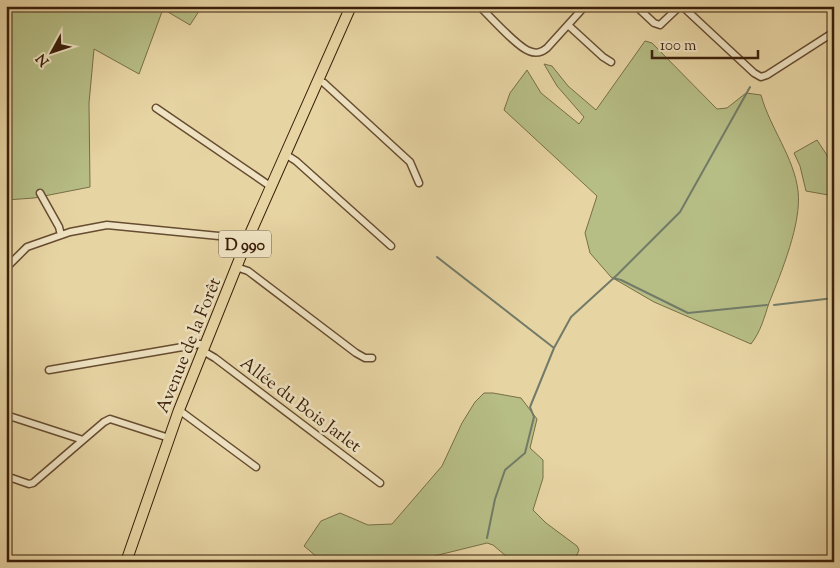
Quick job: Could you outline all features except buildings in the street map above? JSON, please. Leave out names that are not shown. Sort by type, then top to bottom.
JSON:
[{"type":"main road","name":"Avenue de la Forêt","points":[[126,562],[168,438],[236,267],[270,186],[351,6]]},
{"type":"street","points":[[479,6],[524,48],[536,53],[542,52],[586,6]]},
{"type":"street","points":[[636,6],[654,23],[660,25],[681,6],[754,73],[761,77],[767,76],[834,32]]},
{"type":"street","points":[[568,25],[611,62]]},
{"type":"street","points":[[318,80],[324,83],[410,162],[419,183]]},
{"type":"street","points":[[156,108],[270,186]]},
{"type":"street","points":[[285,154],[296,161],[391,246]]},
{"type":"street","points":[[40,193],[61,235]]},
{"type":"street","points":[[6,268],[27,247],[61,235],[107,225],[228,236],[246,243]]},
{"type":"street","points":[[236,267],[248,271],[356,353],[364,358],[372,358]]},
{"type":"street","points":[[49,370],[200,344],[204,348]]},
{"type":"street","name":"Allée du Bois Jarlet","points":[[204,348],[380,483]]},
{"type":"street","points":[[179,410],[256,467]]},
{"type":"street","points":[[6,415],[83,440]]},
{"type":"street","points":[[6,476],[29,484],[33,483],[104,422],[110,419],[168,438]]},
{"type":"green space","points":[[6,6],[198,6],[201,8],[190,25],[163,9],[139,74],[94,49],[89,103],[90,187],[34,198],[6,200]]},
{"type":"green space","points":[[645,41],[652,43],[717,109],[727,108],[746,93],[761,95],[792,166],[798,191],[797,218],[794,233],[762,324],[751,344],[654,302],[611,277],[590,253],[585,233],[597,196],[504,110],[510,93],[527,70],[541,93],[579,124],[584,117],[557,86],[544,64],[552,66],[568,86],[596,110]]},
{"type":"green space","points":[[817,140],[834,166],[834,196],[806,191],[800,166],[794,153]]},
{"type":"green space","points":[[484,393],[521,398],[537,419],[530,448],[543,460],[543,478],[533,510],[546,523],[577,546],[579,550],[577,555],[570,562],[513,562],[493,545],[487,543],[410,562],[346,562],[336,557],[317,557],[304,546],[321,521],[340,513],[368,525],[392,524],[442,466],[462,423],[475,402]]},
{"type":"waterway","points":[[437,257],[554,348],[571,317],[617,275],[680,212],[750,87]]},
{"type":"waterway","points":[[613,278],[621,280],[688,313],[767,305]]},
{"type":"waterway","points":[[774,305],[834,298]]},
{"type":"waterway","points":[[487,538],[495,499],[505,470],[525,453],[534,417],[530,407],[554,348]]},
{"type":"waterway","points":[[309,557],[309,562]]}]
